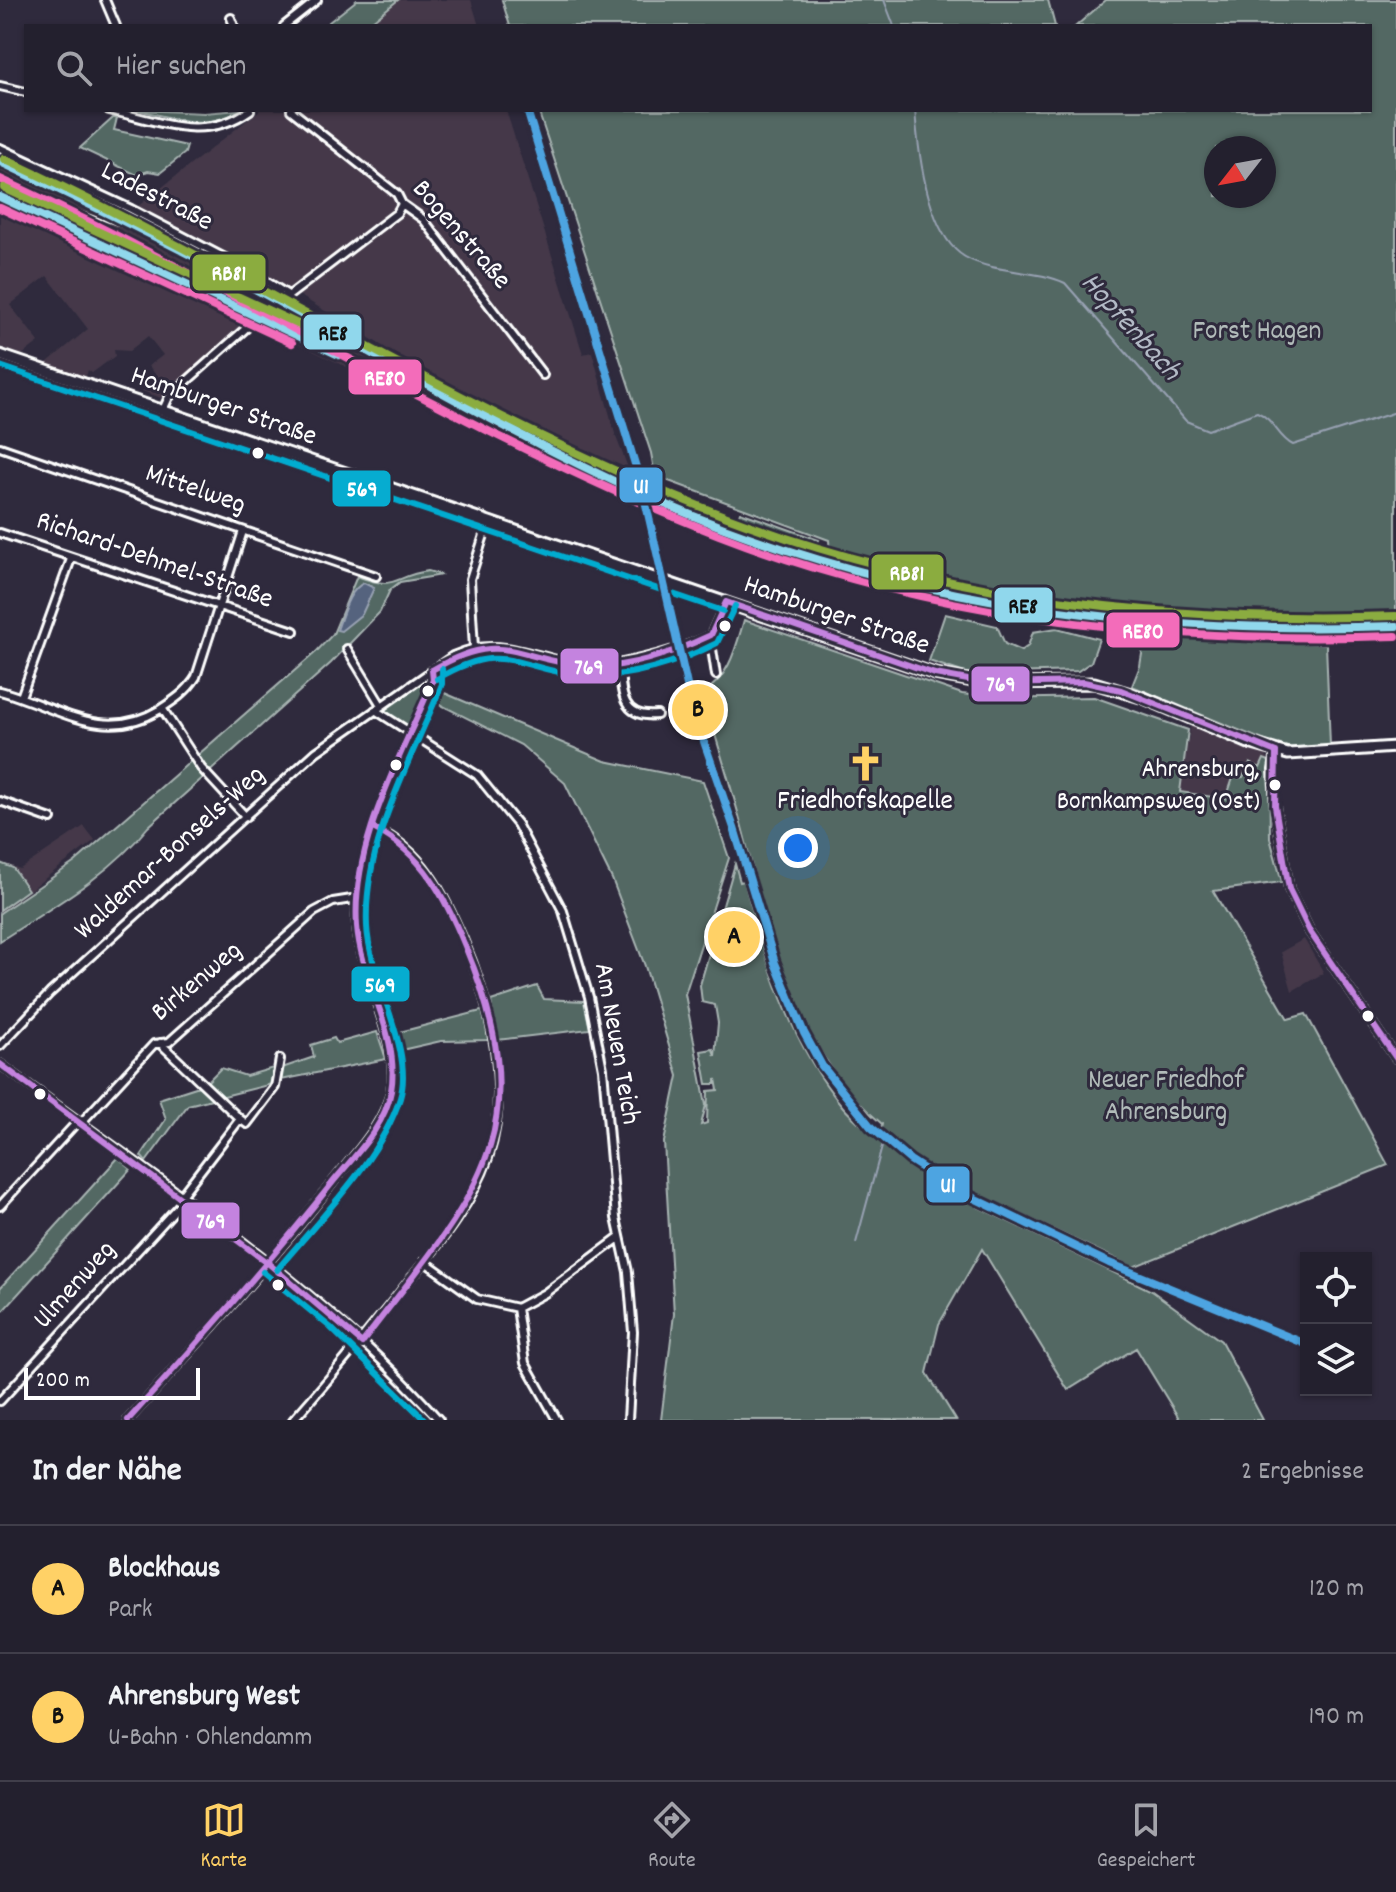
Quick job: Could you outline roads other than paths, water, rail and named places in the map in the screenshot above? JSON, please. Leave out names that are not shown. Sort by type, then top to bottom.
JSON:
[{"type":"main road","name":"Hamburger Straße","points":[[0,355],[935,674],[990,684],[1084,682],[1121,690],[1276,752],[1307,755],[1396,747]]},
{"type":"street","points":[[105,0],[115,24]]},
{"type":"street","points":[[287,24],[317,0]]},
{"type":"street","points":[[0,86],[24,92]]},
{"type":"street","points":[[119,112],[207,129],[230,123],[247,112]]},
{"type":"street","name":"Bogenstraße","points":[[294,112],[397,194],[402,204],[423,219],[543,375]]},
{"type":"street","name":"Ladestraße","points":[[0,148],[131,209],[250,271],[287,297]]},
{"type":"street","points":[[163,410],[169,397],[253,322],[397,213],[402,204]]},
{"type":"street","name":"Mittelweg","points":[[0,447],[376,576]]},
{"type":"street","points":[[0,691],[98,725],[129,725],[162,708],[195,681],[243,531]]},
{"type":"street","points":[[474,648],[470,579],[485,532]]},
{"type":"street","name":"Richard-Dehmel-Straße","points":[[0,533],[294,631]]},
{"type":"street","points":[[21,697],[71,559]]},
{"type":"street","points":[[716,675],[710,636],[726,602]]},
{"type":"street","name":"Waldemar-Bonsels-Weg","points":[[0,1046],[50,993],[316,752],[432,670],[474,648],[500,645],[581,665],[620,664],[710,636]]},
{"type":"street","points":[[347,649],[378,707]]},
{"type":"street","points":[[620,664],[621,694],[626,705],[639,714],[657,715]]},
{"type":"street","points":[[128,1420],[269,1264],[371,1133],[391,1094],[393,1076],[390,1057],[360,946],[358,898],[375,829],[433,680],[432,670]]},
{"type":"street","name":"Am Neuen Teich","points":[[378,707],[410,733],[477,775],[497,797],[517,824],[563,911],[579,960],[598,1041],[619,1238],[628,1272],[633,1335],[628,1420]]},
{"type":"street","points":[[162,708],[201,768],[246,817]]},
{"type":"street","points":[[1276,752],[1275,806],[1289,889],[1310,932],[1396,1058]]},
{"type":"street","points":[[0,801],[51,819]]},
{"type":"street","points":[[293,1420],[362,1343],[424,1261],[468,1200],[492,1145],[496,1073],[491,1026],[468,950],[427,870],[408,846],[375,829]]},
{"type":"street","name":"Birkenweg","points":[[0,1206],[154,1044],[169,1042],[314,912],[333,902],[358,898]]},
{"type":"street","points":[[160,1043],[240,1119]]},
{"type":"street","name":"Ulmenweg","points":[[0,1401],[182,1199],[240,1119],[247,1124],[272,1092],[280,1059]]},
{"type":"street","points":[[0,1064],[269,1264],[362,1343],[439,1420]]},
{"type":"street","points":[[424,1261],[477,1299],[517,1308],[545,1293],[619,1238]]},
{"type":"street","points":[[517,1308],[525,1363],[557,1420]]},
{"type":"water","points":[[364,583],[374,588],[362,614],[341,631],[337,630],[350,596]]},
{"type":"waterway","name":"Hopfenbach","points":[[884,0],[893,24]]},
{"type":"waterway","name":"Hopfenbach","points":[[915,112],[927,190],[933,211],[952,246],[977,262],[1065,283],[1186,421],[1208,430],[1257,412],[1293,445],[1396,412]]},
{"type":"waterway","points":[[856,1243],[883,1143]]},
{"type":"railway","points":[[11,186],[139,233]]},
{"type":"railway","points":[[0,191],[444,400]]},
{"type":"railway","points":[[434,394],[478,421]]},
{"type":"place","name":"Ahrensburg West","points":[[698,710]]},
{"type":"place","name":"Friedhofskapelle","points":[[865,763]]},
{"type":"place","name":"Ahrensburg, Bornkampsweg (Ost)","points":[[1275,785]]},
{"type":"place","name":"Blockhaus","points":[[734,937]]},
{"type":"park label","name":"Forst Hagen","points":[[1257,333]]},
{"type":"park label","name":"Neuer Friedhof Ahrensburg","points":[[1166,1098]]}]
